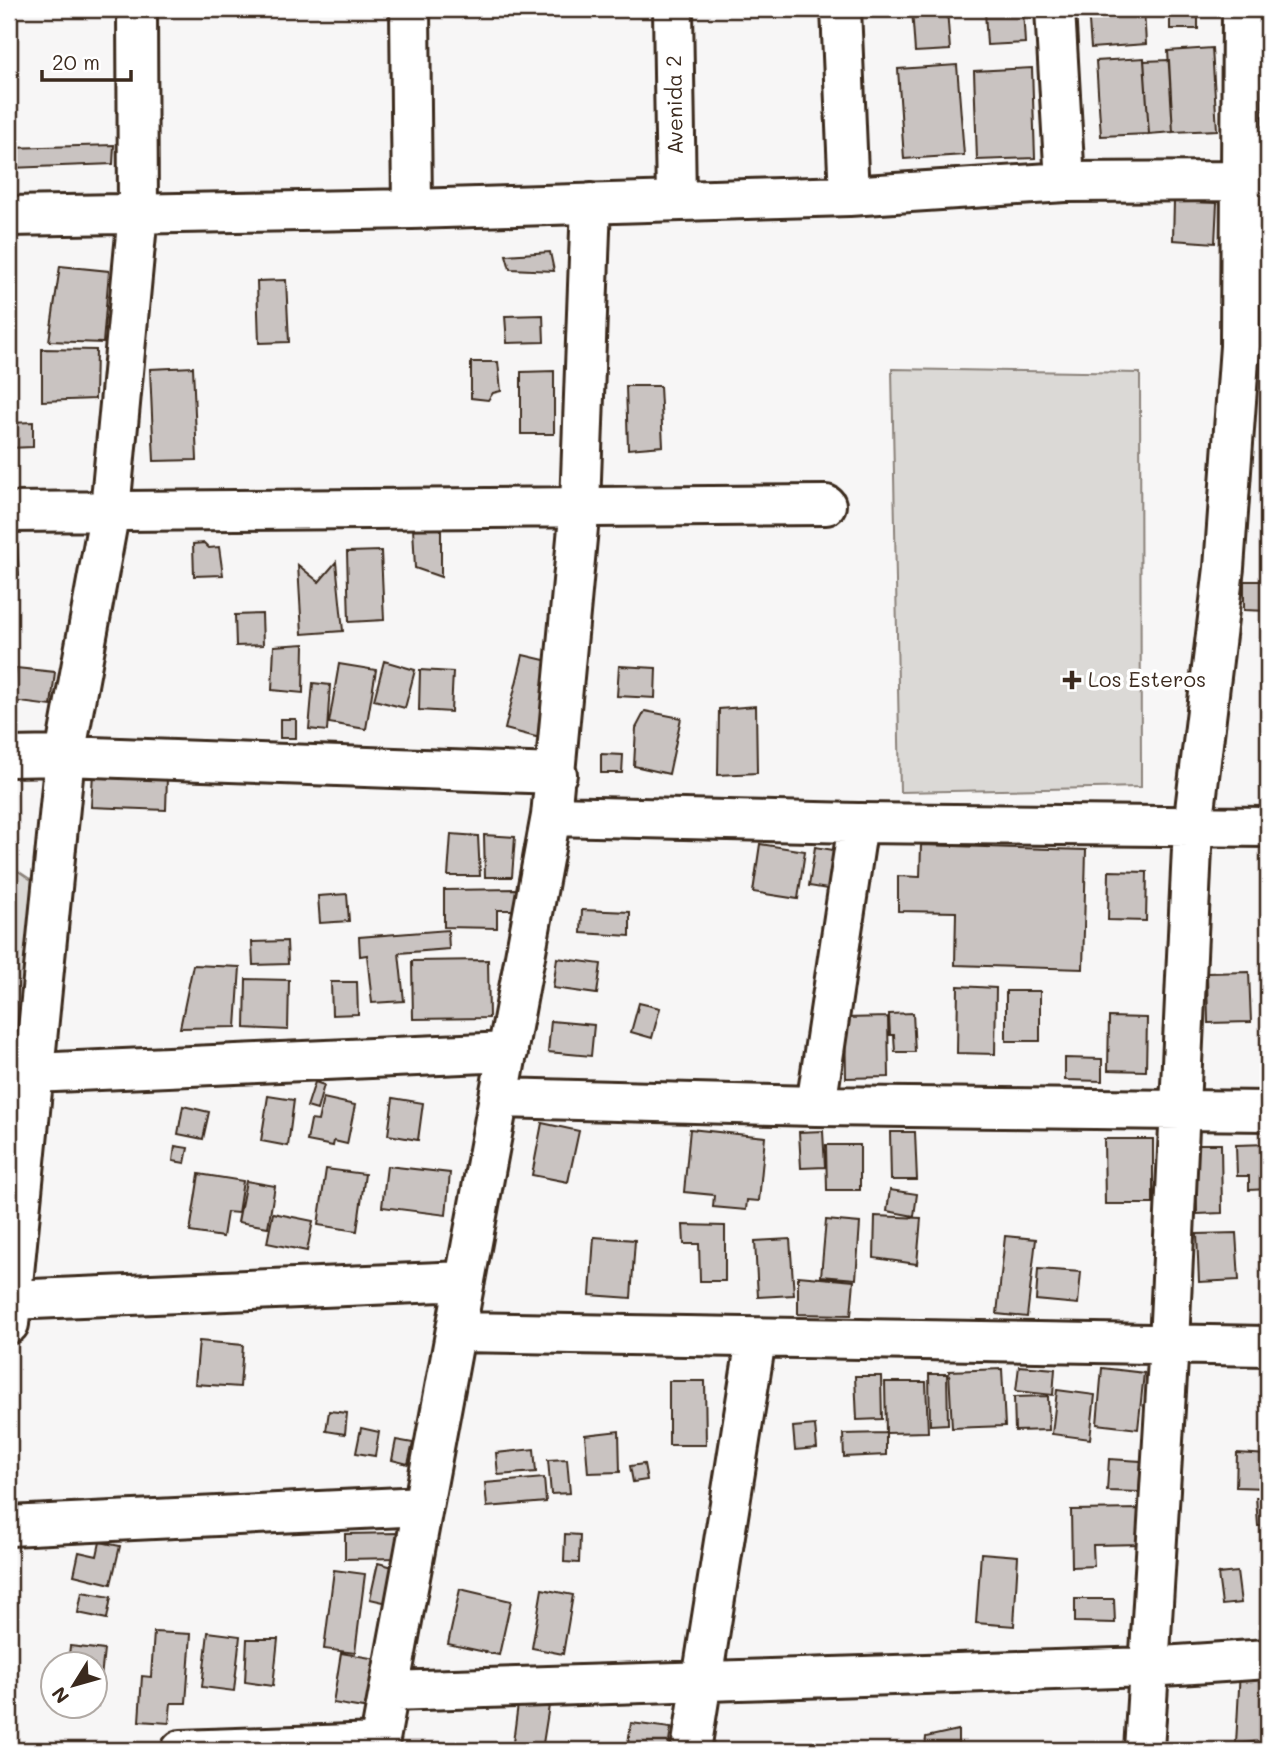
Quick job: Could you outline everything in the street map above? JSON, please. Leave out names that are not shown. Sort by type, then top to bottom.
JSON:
[{"type":"street","points":[[137,9],[138,213],[110,510],[65,756],[22,1074],[10,1308],[465,1281]]},
{"type":"street","points":[[410,9],[412,209]]},
{"type":"street","name":"Avenida 2","points":[[673,9],[676,201]]},
{"type":"street","points":[[841,9],[849,196]]},
{"type":"street","points":[[1055,9],[1065,182]]},
{"type":"street","points":[[1143,1750],[1169,1343],[1193,827],[1254,346],[1242,9]]},
{"type":"street","points":[[9,216],[412,209],[849,196],[1065,182],[1250,200]]},
{"type":"street","points":[[181,1750],[379,1746],[557,774],[580,506],[591,204]]},
{"type":"street","points":[[9,512],[826,505]]},
{"type":"street","points":[[9,757],[65,756],[557,774]]},
{"type":"street","points":[[551,816],[858,823],[1268,827]]},
{"type":"street","points":[[816,1106],[858,823]]},
{"type":"street","points":[[22,1074],[508,1052]]},
{"type":"street","points":[[499,1098],[816,1106],[1268,1111]]},
{"type":"street","points":[[456,1332],[1268,1346]]},
{"type":"street","points":[[691,1750],[756,1339]]},
{"type":"street","points":[[9,1526],[423,1506]]},
{"type":"street","points":[[389,1691],[1147,1667],[1268,1659]]},
{"type":"shaded area","points":[[892,369],[1140,373],[1141,787],[900,792]]},
{"type":"shaded area","points":[[9,865],[30,879],[46,865],[30,1049],[9,1048]]},
{"type":"building","points":[[912,9],[947,9],[950,50],[915,52]]},
{"type":"building","points":[[1023,9],[1025,43],[987,45],[985,11]]},
{"type":"building","points":[[1088,9],[1144,9],[1146,44],[1091,48]]},
{"type":"building","points":[[1170,9],[1198,9],[1198,29],[1170,29]]},
{"type":"building","points":[[1212,48],[1217,130],[1173,132],[1168,51]]},
{"type":"building","points":[[1144,58],[1149,134],[1101,136],[1096,61]]},
{"type":"building","points":[[1169,60],[1173,132],[1149,134],[1144,61]]},
{"type":"building","points":[[957,65],[964,155],[904,159],[898,69]]},
{"type":"building","points":[[1032,68],[1035,158],[977,160],[974,71]]},
{"type":"building","points":[[114,145],[113,164],[10,168],[9,148]]},
{"type":"building","points":[[1259,161],[1268,162],[1268,200],[1259,200]]},
{"type":"building","points":[[1174,201],[1217,203],[1215,243],[1173,240]]},
{"type":"building","points":[[550,252],[554,271],[510,269],[506,255]]},
{"type":"building","points":[[60,266],[109,271],[103,343],[49,341]]},
{"type":"building","points":[[286,280],[289,342],[259,343],[257,281]]},
{"type":"building","points":[[543,315],[544,342],[507,343],[505,316]]},
{"type":"building","points":[[42,349],[96,350],[95,399],[42,401]]},
{"type":"building","points":[[471,362],[498,362],[501,391],[493,393],[488,400],[471,398]]},
{"type":"building","points":[[193,367],[197,460],[154,461],[150,369]]},
{"type":"building","points":[[554,371],[554,434],[521,434],[521,372]]},
{"type":"building","points":[[626,386],[660,386],[663,446],[628,449]]},
{"type":"building","points":[[33,422],[33,447],[9,448],[9,423]]},
{"type":"building","points":[[441,527],[441,577],[415,568],[413,528]]},
{"type":"building","points":[[204,543],[209,548],[219,547],[223,575],[194,576],[193,544]]},
{"type":"building","points":[[9,544],[17,545],[19,575],[9,574]]},
{"type":"building","points":[[381,551],[384,620],[349,622],[347,552]]},
{"type":"building","points":[[336,562],[343,631],[302,634],[298,565],[319,582]]},
{"type":"building","points":[[1244,581],[1268,581],[1268,611],[1244,610]]},
{"type":"building","points":[[262,614],[263,645],[236,646],[235,615]]},
{"type":"building","points":[[304,644],[303,693],[272,690],[274,646]]},
{"type":"building","points":[[523,655],[557,663],[540,738],[505,729]]},
{"type":"building","points":[[384,661],[415,670],[405,708],[374,700]]},
{"type":"building","points":[[339,664],[376,670],[366,729],[329,723]]},
{"type":"building","points":[[619,666],[656,668],[655,698],[617,696]]},
{"type":"building","points":[[16,668],[55,672],[51,706],[12,701]]},
{"type":"building","points":[[420,670],[453,672],[451,712],[419,710]]},
{"type":"building","points":[[313,683],[330,685],[327,731],[309,729]]},
{"type":"building","points":[[756,706],[757,773],[718,775],[719,709]]},
{"type":"building","points":[[645,711],[681,718],[669,774],[634,766],[636,728]]},
{"type":"building","points":[[280,719],[296,719],[296,738],[280,738]]},
{"type":"building","points":[[601,754],[623,755],[622,773],[601,773]]},
{"type":"building","points":[[93,773],[167,777],[166,810],[91,807]]},
{"type":"building","points":[[451,834],[478,836],[480,876],[448,876]]},
{"type":"building","points":[[484,835],[515,837],[512,877],[485,877]]},
{"type":"building","points":[[760,844],[805,851],[798,899],[753,892]]},
{"type":"building","points":[[921,845],[1086,850],[1083,969],[955,965],[956,912],[898,911],[898,876],[920,877]]},
{"type":"building","points":[[815,847],[840,851],[834,890],[809,886]]},
{"type":"building","points":[[1109,871],[1147,872],[1146,921],[1108,920]]},
{"type":"building","points":[[516,889],[516,910],[497,910],[497,928],[444,927],[444,890]]},
{"type":"building","points":[[347,894],[349,921],[320,923],[318,896]]},
{"type":"building","points":[[582,910],[630,912],[630,936],[581,933]]},
{"type":"building","points":[[448,930],[449,949],[399,953],[404,1001],[372,1003],[367,955],[360,956],[359,937]]},
{"type":"building","points":[[287,941],[288,964],[253,965],[252,942]]},
{"type":"building","points":[[557,958],[601,964],[597,994],[553,988]]},
{"type":"building","points":[[488,960],[489,1018],[413,1019],[412,961]]},
{"type":"building","points":[[193,965],[240,967],[236,1027],[180,1028]]},
{"type":"building","points":[[1249,972],[1251,1022],[1208,1023],[1207,973]]},
{"type":"building","points":[[246,979],[289,980],[288,1030],[245,1028]]},
{"type":"building","points":[[331,982],[357,982],[358,1014],[332,1015]]},
{"type":"building","points":[[958,986],[996,988],[995,1054],[957,1053]]},
{"type":"building","points":[[1006,991],[1040,991],[1040,1041],[1006,1041]]},
{"type":"building","points":[[639,1003],[660,1008],[652,1038],[631,1032]]},
{"type":"building","points":[[913,1013],[915,1052],[895,1052],[894,1035],[890,1035],[889,1014]]},
{"type":"building","points":[[888,1017],[889,1077],[846,1078],[845,1018]]},
{"type":"building","points":[[1109,1017],[1147,1018],[1146,1071],[1108,1070]]},
{"type":"building","points":[[551,1021],[594,1025],[591,1056],[548,1052]]},
{"type":"building","points":[[1065,1058],[1102,1059],[1102,1081],[1065,1080]]},
{"type":"building","points":[[315,1082],[324,1085],[317,1110],[307,1107]]},
{"type":"building","points":[[268,1096],[294,1100],[288,1146],[261,1141]]},
{"type":"building","points":[[323,1098],[355,1105],[347,1144],[334,1141],[333,1146],[307,1141],[311,1120],[318,1121]]},
{"type":"building","points":[[393,1098],[423,1103],[418,1140],[388,1135]]},
{"type":"building","points":[[183,1106],[209,1112],[203,1139],[178,1134]]},
{"type":"building","points":[[542,1123],[579,1131],[568,1182],[532,1175]]},
{"type":"building","points":[[690,1129],[765,1137],[759,1201],[747,1200],[746,1210],[713,1207],[714,1195],[684,1192]]},
{"type":"building","points":[[823,1131],[825,1167],[801,1168],[799,1132]]},
{"type":"building","points":[[890,1132],[915,1132],[917,1180],[891,1180]]},
{"type":"building","points":[[1104,1139],[1153,1139],[1153,1204],[1105,1204]]},
{"type":"building","points":[[1196,1144],[1221,1144],[1222,1213],[1197,1214]]},
{"type":"building","points":[[1268,1144],[1268,1189],[1249,1190],[1249,1176],[1237,1176],[1236,1145]]},
{"type":"building","points":[[826,1145],[860,1145],[860,1190],[827,1190]]},
{"type":"building","points":[[175,1146],[188,1148],[185,1163],[173,1161]]},
{"type":"building","points":[[387,1166],[450,1173],[446,1215],[382,1207]]},
{"type":"building","points":[[326,1169],[365,1174],[357,1231],[318,1225]]},
{"type":"building","points":[[199,1174],[243,1181],[238,1213],[227,1212],[223,1237],[190,1232]]},
{"type":"building","points":[[246,1181],[275,1186],[268,1227],[238,1222]]},
{"type":"building","points":[[890,1190],[917,1194],[914,1216],[887,1211]]},
{"type":"building","points":[[273,1213],[313,1221],[307,1251],[267,1243]]},
{"type":"building","points":[[875,1216],[921,1218],[917,1264],[874,1258]]},
{"type":"building","points":[[826,1220],[860,1223],[856,1279],[821,1276]]},
{"type":"building","points":[[683,1225],[725,1226],[725,1281],[700,1281],[699,1244],[684,1244]]},
{"type":"building","points":[[1236,1233],[1239,1280],[1199,1282],[1197,1234]]},
{"type":"building","points":[[1005,1236],[1036,1239],[1027,1317],[997,1314]]},
{"type":"building","points":[[594,1237],[635,1240],[631,1298],[590,1295]]},
{"type":"building","points":[[790,1239],[794,1295],[758,1297],[755,1241]]},
{"type":"building","points":[[1038,1269],[1081,1272],[1078,1304],[1036,1300]]},
{"type":"building","points":[[798,1276],[854,1281],[851,1315],[798,1314]]},
{"type":"building","points":[[199,1341],[243,1345],[240,1387],[195,1384]]},
{"type":"building","points":[[1019,1366],[1055,1369],[1053,1395],[1016,1391]]},
{"type":"building","points":[[1102,1368],[1144,1373],[1138,1429],[1097,1424]]},
{"type":"building","points":[[1002,1369],[1005,1426],[952,1428],[949,1371]]},
{"type":"building","points":[[929,1374],[947,1374],[948,1424],[930,1425]]},
{"type":"building","points":[[855,1376],[881,1376],[882,1419],[857,1420]]},
{"type":"building","points":[[669,1381],[705,1381],[706,1445],[669,1445]]},
{"type":"building","points":[[885,1382],[926,1382],[928,1432],[886,1433]]},
{"type":"building","points":[[1057,1390],[1095,1395],[1090,1439],[1052,1434]]},
{"type":"building","points":[[1048,1396],[1049,1430],[1015,1431],[1014,1397]]},
{"type":"building","points":[[329,1411],[347,1413],[345,1434],[326,1431]]},
{"type":"building","points":[[815,1425],[817,1448],[795,1450],[793,1427]]},
{"type":"building","points":[[361,1428],[379,1432],[375,1456],[356,1453]]},
{"type":"building","points":[[619,1431],[620,1472],[588,1473],[585,1435]]},
{"type":"building","points":[[886,1433],[886,1455],[844,1457],[843,1434]]},
{"type":"building","points":[[396,1440],[413,1443],[408,1464],[392,1460]]},
{"type":"building","points":[[534,1449],[536,1472],[498,1475],[496,1453]]},
{"type":"building","points":[[1237,1453],[1268,1455],[1268,1488],[1236,1487]]},
{"type":"building","points":[[567,1459],[570,1493],[551,1494],[548,1460]]},
{"type":"building","points":[[1109,1459],[1141,1461],[1139,1492],[1107,1491]]},
{"type":"building","points":[[644,1464],[647,1480],[633,1482],[630,1466]]},
{"type":"building","points":[[544,1478],[546,1502],[487,1507],[485,1483]]},
{"type":"building","points":[[1256,1497],[1268,1497],[1268,1526],[1258,1526]]},
{"type":"building","points":[[1141,1509],[1142,1544],[1093,1545],[1094,1566],[1072,1567],[1071,1510]]},
{"type":"building","points":[[398,1533],[398,1558],[345,1559],[345,1534]]},
{"type":"building","points":[[565,1534],[580,1535],[579,1563],[564,1562]]},
{"type":"building","points":[[100,1542],[120,1546],[111,1584],[74,1575],[79,1552],[97,1556]]},
{"type":"building","points":[[981,1553],[1018,1556],[1014,1626],[976,1623]]},
{"type":"building","points":[[378,1563],[397,1568],[388,1603],[370,1599]]},
{"type":"building","points":[[334,1570],[365,1574],[355,1653],[324,1649]]},
{"type":"building","points":[[1237,1572],[1241,1603],[1222,1605],[1218,1574]]},
{"type":"building","points":[[460,1589],[511,1601],[499,1655],[448,1644]]},
{"type":"building","points":[[542,1589],[573,1595],[563,1654],[532,1648]]},
{"type":"building","points":[[82,1592],[111,1597],[107,1619],[78,1613]]},
{"type":"building","points":[[1075,1599],[1114,1599],[1115,1623],[1075,1622]]},
{"type":"building","points":[[154,1632],[191,1634],[186,1703],[171,1703],[169,1723],[139,1721],[142,1676],[151,1677]]},
{"type":"building","points":[[208,1632],[240,1636],[234,1691],[202,1687]]},
{"type":"building","points":[[247,1639],[278,1639],[273,1686],[245,1682]]},
{"type":"building","points":[[70,1646],[104,1650],[70,1650]]},
{"type":"building","points":[[341,1653],[377,1659],[369,1709],[333,1703]]},
{"type":"building","points":[[1268,1668],[1268,1740],[1236,1744],[1240,1670]]},
{"type":"building","points":[[551,1693],[542,1750],[512,1750],[518,1704]]},
{"type":"building","points":[[631,1723],[671,1728],[668,1750],[627,1750]]},
{"type":"building","points":[[958,1730],[958,1750],[925,1750],[926,1737]]},
{"type":"place","name":"Los Esteros","points":[[1072,680]]}]
